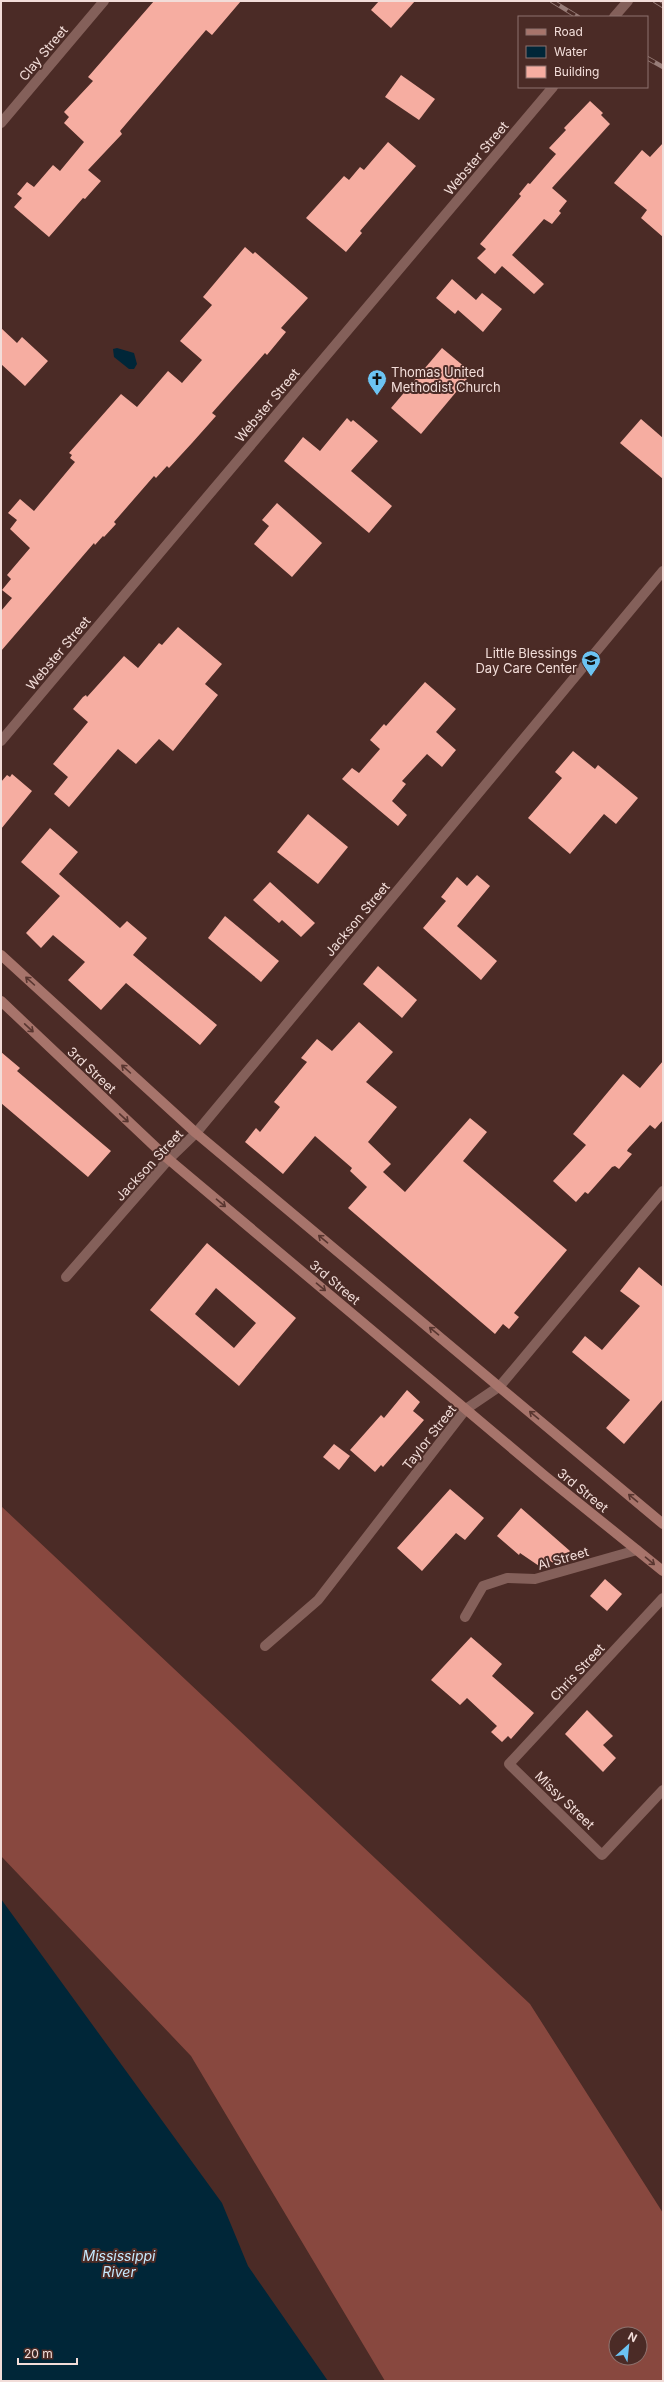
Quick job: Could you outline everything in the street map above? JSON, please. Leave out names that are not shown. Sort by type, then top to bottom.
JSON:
[{"type":"main road","name":"3rd Street","points":[[1,955],[196,1133],[663,1524]]},
{"type":"main road","name":"3rd Street","points":[[1,1001],[169,1159],[466,1409],[663,1571]]},
{"type":"street","name":"Clay Street","points":[[1,122],[104,1]]},
{"type":"street","points":[[615,16],[628,1]]},
{"type":"street","name":"Webster Street","points":[[1,741],[552,88]]},
{"type":"street","name":"Jackson Street","points":[[66,1277],[169,1159],[196,1133],[663,571]]},
{"type":"street","name":"Taylor Street","points":[[265,1646],[318,1600],[466,1409],[500,1386],[663,1191]]},
{"type":"street","name":"Al Street","points":[[465,1617],[483,1586],[507,1578],[535,1579],[637,1550]]},
{"type":"street","name":"Chris Street","points":[[509,1764],[663,1598]]},
{"type":"street","name":"Missy Street","points":[[509,1764],[602,1855],[663,1790]]},
{"type":"shaded area","points":[[1,1506],[530,2004],[663,2213],[663,2381],[385,2381],[191,2056],[1,1856]]},
{"type":"water","points":[[117,348],[134,353],[137,364],[134,369],[129,369],[114,357],[113,349]]},
{"type":"water","name":"Mississippi River","points":[[1,1899],[222,2203],[248,2266],[328,2381],[1,2381]]},
{"type":"building","points":[[154,1],[241,1],[212,35],[206,30],[120,131],[122,134],[88,170],[101,181],[85,199],[83,198],[49,237],[14,207],[22,198],[17,194],[27,182],[34,187],[53,165],[60,171],[84,142],[64,123],[69,117],[64,112],[93,81],[88,77]]},
{"type":"building","points":[[379,1],[415,1],[391,28],[371,10]]},
{"type":"building","points":[[401,75],[435,99],[419,120],[385,97]]},
{"type":"building","points":[[590,101],[603,113],[601,115],[610,124],[552,188],[567,201],[559,211],[561,213],[552,224],[544,219],[512,255],[544,284],[534,294],[502,266],[495,274],[477,258],[486,249],[480,244],[521,196],[519,194],[528,183],[530,184],[556,154],[549,148],[566,130],[564,128]]},
{"type":"building","points":[[388,142],[416,166],[360,231],[362,233],[346,252],[306,218],[344,176],[349,180],[360,167],[364,170]]},
{"type":"building","points":[[663,143],[663,237],[641,218],[647,210],[614,183],[642,150],[650,157]]},
{"type":"building","points":[[245,247],[253,254],[255,252],[308,298],[281,328],[286,332],[267,355],[265,353],[212,413],[216,416],[169,468],[167,466],[156,478],[154,476],[114,522],[116,524],[95,545],[94,543],[1,651],[1,611],[12,598],[2,590],[11,579],[7,575],[30,548],[10,529],[17,520],[8,513],[20,499],[34,511],[75,462],[70,458],[72,455],[69,453],[121,394],[137,407],[168,371],[182,383],[202,360],[180,341],[212,305],[203,297]]},
{"type":"building","points":[[452,279],[476,300],[482,293],[502,309],[483,332],[458,310],[455,314],[436,298]]},
{"type":"building","points":[[1,328],[17,343],[22,337],[48,361],[25,386],[1,364]]},
{"type":"building","points":[[442,348],[472,373],[421,434],[391,408]]},
{"type":"building","points":[[347,418],[351,422],[353,420],[378,441],[351,471],[392,506],[369,533],[284,461],[303,437],[320,451]]},
{"type":"building","points":[[641,419],[663,438],[663,479],[620,443]]},
{"type":"building","points":[[277,503],[322,543],[292,577],[254,544],[269,526],[262,520]]},
{"type":"building","points":[[178,627],[222,664],[205,684],[218,695],[173,751],[159,739],[136,764],[118,749],[69,807],[54,794],[68,777],[53,764],[88,722],[73,709],[83,697],[86,695],[87,697],[124,656],[138,668],[159,643],[162,645]]},
{"type":"building","points":[[425,682],[456,709],[436,732],[456,750],[442,767],[427,754],[402,781],[406,784],[392,801],[407,815],[398,826],[342,779],[352,768],[359,773],[380,749],[370,740],[384,724],[386,726]]},
{"type":"building","points":[[573,751],[595,769],[598,765],[638,798],[616,824],[604,814],[570,854],[528,818],[562,778],[555,772]]},
{"type":"building","points":[[12,774],[32,791],[1,829],[1,782],[7,775],[10,777]]},
{"type":"building","points":[[308,814],[348,847],[318,884],[277,852]]},
{"type":"building","points":[[50,828],[78,852],[59,874],[120,928],[127,921],[147,938],[133,955],[217,1025],[200,1045],[126,983],[101,1010],[68,980],[85,962],[53,935],[41,948],[26,933],[60,896],[21,862]]},
{"type":"building","points":[[477,875],[490,886],[457,926],[497,961],[481,980],[423,928],[446,901],[441,897],[457,877],[467,886]]},
{"type":"building","points":[[270,882],[315,923],[301,937],[282,920],[279,923],[253,900]]},
{"type":"building","points":[[225,916],[279,961],[261,982],[208,938]]},
{"type":"building","points":[[378,966],[417,1000],[402,1018],[363,984]]},
{"type":"building","points":[[359,1022],[393,1052],[366,1082],[397,1107],[368,1142],[391,1164],[383,1172],[405,1192],[470,1118],[487,1132],[463,1161],[567,1250],[514,1313],[519,1317],[509,1329],[503,1324],[495,1334],[348,1208],[367,1187],[350,1171],[352,1168],[315,1136],[283,1174],[245,1142],[256,1128],[260,1132],[280,1107],[274,1102],[307,1062],[301,1058],[317,1039],[332,1051]]},
{"type":"building","points":[[1,1052],[20,1068],[17,1071],[111,1151],[88,1177],[1,1103]]},
{"type":"building","points":[[663,1061],[663,1120],[655,1129],[650,1125],[628,1149],[627,1151],[632,1154],[619,1169],[615,1166],[612,1167],[588,1194],[585,1192],[576,1202],[553,1181],[586,1145],[573,1134],[623,1074],[640,1088]]},
{"type":"building","points":[[207,1243],[296,1318],[239,1386],[150,1310]],"holes":[[[216,1288],[256,1323],[234,1348],[195,1314]]]},
{"type":"building","points":[[639,1267],[663,1287],[663,1399],[624,1444],[606,1428],[630,1400],[572,1352],[585,1336],[602,1350],[640,1306],[620,1291]]},
{"type":"building","points":[[407,1390],[420,1402],[413,1411],[424,1420],[383,1467],[381,1465],[375,1472],[350,1450],[381,1415],[384,1418]]},
{"type":"building","points":[[334,1444],[350,1456],[339,1470],[323,1457]]},
{"type":"building","points":[[450,1489],[484,1518],[465,1540],[456,1533],[422,1571],[397,1548]]},
{"type":"building","points":[[521,1508],[570,1551],[557,1566],[549,1560],[542,1568],[520,1553],[519,1555],[497,1536]]},
{"type":"building","points":[[605,1579],[622,1594],[607,1611],[590,1596]]},
{"type":"building","points":[[471,1637],[502,1664],[492,1676],[534,1713],[511,1739],[508,1736],[502,1742],[491,1732],[497,1726],[467,1698],[460,1705],[431,1680]]},
{"type":"building","points":[[587,1710],[613,1736],[603,1745],[616,1758],[603,1772],[565,1734]]},
{"type":"railway","points":[[552,1],[576,16]]},
{"type":"railway","points":[[655,1],[663,6]]},
{"type":"railway","points":[[648,59],[663,67]]},
{"type":"place","name":"Thomas United Methodist Church","points":[[377,396]]},
{"type":"place","name":"Little Blessings Day Care Center","points":[[591,677]]}]
